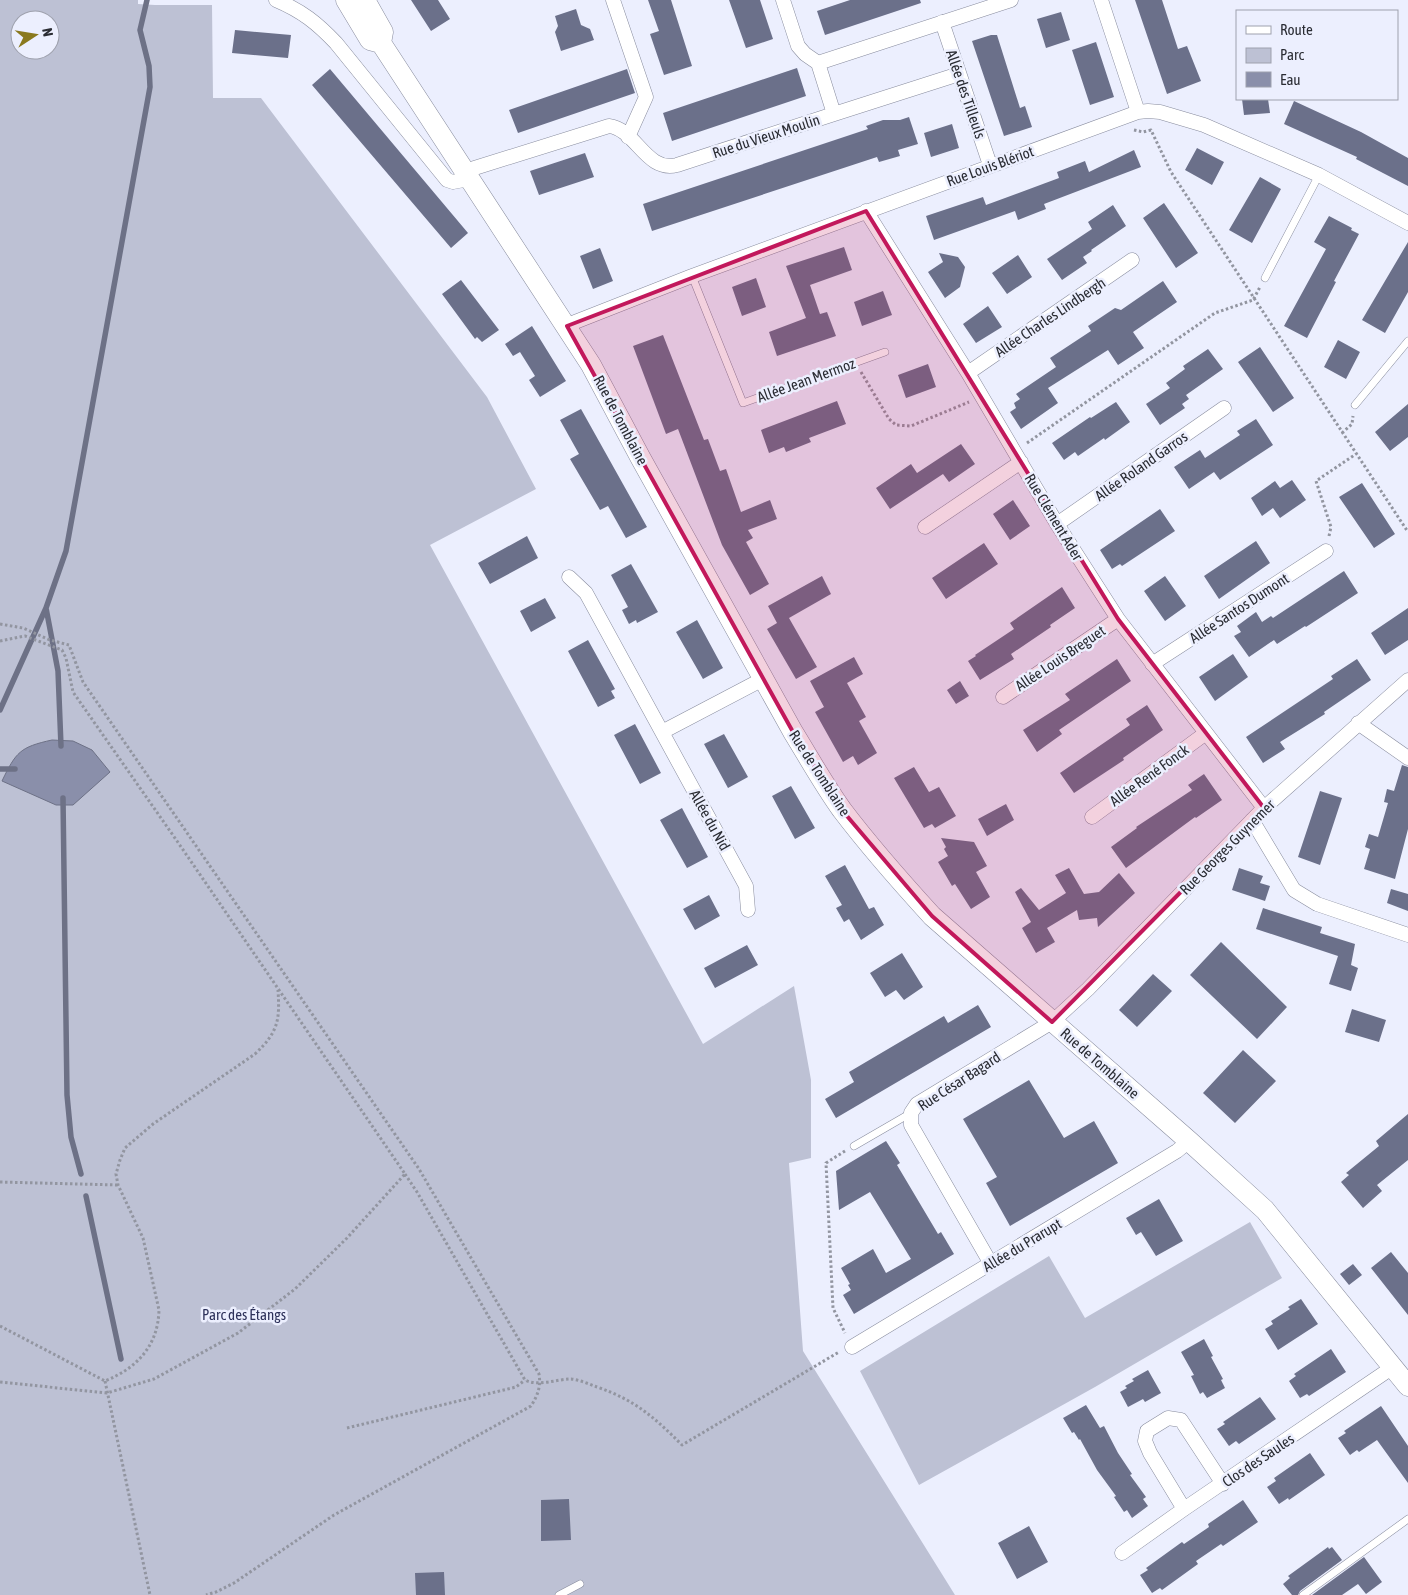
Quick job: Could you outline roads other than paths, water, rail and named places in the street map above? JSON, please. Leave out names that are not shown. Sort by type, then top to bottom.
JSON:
[{"type":"main road","points":[[346,0],[370,40],[381,42],[383,32],[365,0]]},
{"type":"main road","name":"Rue de Tomblaine","points":[[381,42],[591,365],[763,679],[819,776],[841,808],[875,852],[932,916],[1265,1210],[1408,1386]]},
{"type":"street","name":"Rue du Vieux Moulin","points":[[276,0],[303,13],[320,26],[336,43],[447,180],[454,182],[467,175],[602,126],[616,126],[654,161],[662,166],[671,167],[834,114],[818,63]]},
{"type":"street","points":[[613,0],[646,97],[628,137]]},
{"type":"street","points":[[783,0],[798,46],[805,54],[818,63],[1011,0]]},
{"type":"street","points":[[1101,0],[1138,112]]},
{"type":"street","name":"Allée des Tilleuls","points":[[942,22],[990,165]]},
{"type":"street","points":[[834,114],[959,74]]},
{"type":"street","name":"Rue Louis Blériot","points":[[567,326],[692,276],[1138,112],[1160,112],[1204,125],[1319,175],[1408,223]]},
{"type":"street","name":"Rue Clément Ader","points":[[866,212],[968,373],[1057,524],[1118,619],[1264,808]]},
{"type":"street","name":"Allée Charles Lindbergh","points":[[968,373],[1132,260]]},
{"type":"street","name":"Allée Roland Garros","points":[[1057,524],[1224,408]]},
{"type":"street","points":[[925,527],[1017,457]]},
{"type":"street","name":"Allée Santos Dumont","points":[[1152,664],[1326,552]]},
{"type":"street","name":"Allée du Nid","points":[[569,577],[586,592],[746,886],[748,910]]},
{"type":"street","name":"Allée Louis Breguet","points":[[1003,697],[1118,619]]},
{"type":"street","points":[[662,732],[763,679]]},
{"type":"street","name":"Rue Georges Guynemer","points":[[1052,1022],[1088,989],[1264,808],[1408,680]]},
{"type":"street","points":[[1358,723],[1408,758]]},
{"type":"street","name":"Allée René Fonck","points":[[1092,817],[1206,733]]},
{"type":"street","points":[[1252,820],[1294,890],[1317,904],[1408,935]]},
{"type":"street","name":"Rue César Bagard","points":[[992,1264],[911,1125],[911,1113],[918,1104],[1052,1022]]},
{"type":"street","name":"Allée du Prarupt","points":[[852,1347],[1177,1151],[1189,1141]]},
{"type":"street","name":"Clos des Saules","points":[[1122,1553],[1393,1367]]},
{"type":"street","points":[[1184,1509],[1150,1453],[1145,1441],[1147,1431],[1168,1418],[1180,1420],[1223,1484]]},
{"type":"lane","points":[[1265,278],[1319,175]]},
{"type":"lane","name":"Allée Jean Mermoz","points":[[692,276],[743,403],[885,352]]},
{"type":"lane","points":[[1355,405],[1408,341]]},
{"type":"lane","points":[[854,1146],[911,1113]]},
{"type":"lane","points":[[1303,1595],[1408,1519]]},
{"type":"lane","points":[[559,1595],[580,1584]]},
{"type":"water","points":[[52,740],[73,741],[92,750],[110,772],[73,805],[56,805],[2,781],[11,763],[20,752],[33,745]]},
{"type":"waterway","points":[[61,746],[58,671],[46,608],[66,551],[150,87],[149,66],[140,30],[147,0]]},
{"type":"waterway","points":[[0,710],[46,608]]},
{"type":"waterway","points":[[0,769],[15,769]]},
{"type":"waterway","points":[[63,798],[67,1095],[71,1137],[81,1174]]},
{"type":"waterway","points":[[86,1196],[121,1359]]},
{"type":"park label","name":"Parc des Étangs","points":[[244,1314]]}]
